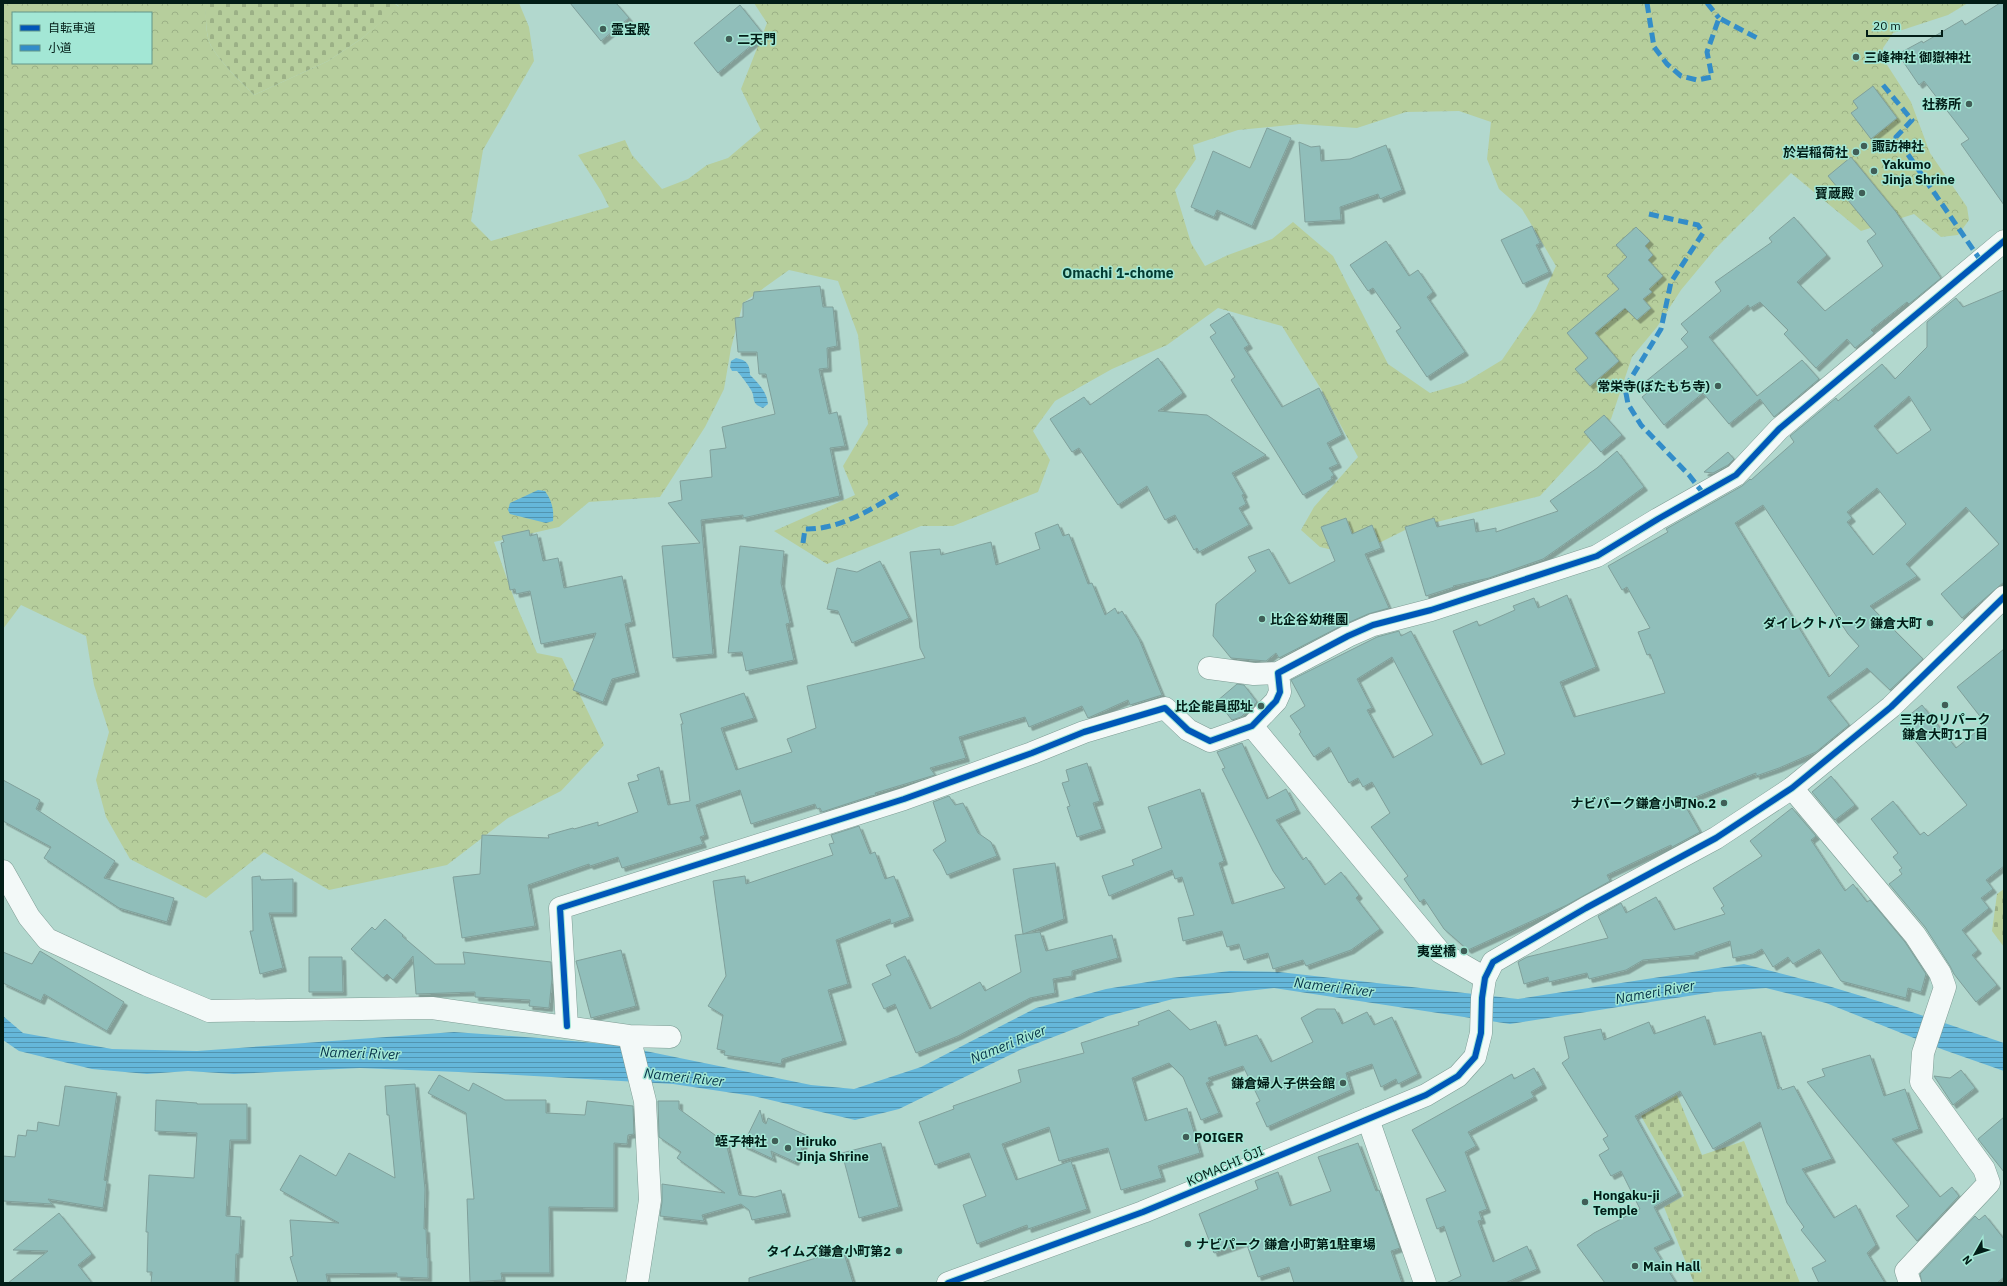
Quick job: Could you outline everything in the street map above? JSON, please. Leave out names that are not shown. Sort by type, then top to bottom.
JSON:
[{"type":"street","points":[[1209,668],[1254,674],[1278,673],[1348,636],[1373,625],[1431,610],[1597,556],[1658,519],[1736,475],[1779,429],[2004,241]]},
{"type":"street","points":[[1252,726],[1440,952],[1484,988],[1493,962],[1586,908],[1716,838],[1792,788],[1891,707],[2004,598]]},
{"type":"street","points":[[567,1026],[560,908],[904,799],[1032,753],[1084,732],[1165,708],[1188,730],[1210,742],[1252,726],[1276,701],[1280,692],[1278,673]]},
{"type":"street","points":[[1792,788],[1915,935],[1940,973],[1945,987],[1923,1053],[1921,1082],[1984,1169],[1989,1183],[1906,1271],[1910,1283]]},
{"type":"street","points":[[3,871],[29,917],[47,939],[209,1011],[432,1008],[629,1036],[670,1037]]},
{"type":"street","name":"KOMACHI ŌJI","points":[[948,1283],[1143,1212],[1426,1095],[1458,1076],[1475,1058],[1482,1033],[1484,988]]},
{"type":"street","points":[[629,1036],[645,1101],[650,1200],[637,1283]]},
{"type":"street","points":[[1368,1119],[1425,1283]]},
{"type":"green space","points":[[3,3],[206,3],[207,31],[211,46],[225,65],[254,95],[328,61],[361,39],[399,6],[394,3],[519,3],[529,27],[534,61],[483,150],[471,221],[491,241],[609,207],[601,191],[578,155],[625,140],[632,155],[662,189],[688,179],[707,165],[728,158],[761,130],[741,89],[767,23],[754,3],[1968,3],[1948,15],[1893,33],[1883,48],[1882,57],[1911,102],[1930,153],[1967,207],[1969,220],[1958,235],[1941,237],[1914,214],[1861,231],[1791,173],[1715,249],[1681,290],[1657,327],[1632,357],[1611,419],[1540,496],[1405,530],[1355,555],[1320,547],[1301,530],[1314,507],[1358,457],[1321,389],[1282,326],[1218,308],[1167,345],[1112,369],[1055,401],[1033,431],[1050,460],[1038,492],[953,526],[921,526],[827,564],[774,531],[855,495],[843,466],[868,424],[858,335],[838,281],[789,270],[743,303],[731,348],[724,389],[705,427],[660,497],[589,502],[559,527],[494,542],[517,607],[537,653],[562,658],[604,745],[561,791],[508,818],[447,865],[329,890],[264,852],[206,898],[130,859],[106,817],[96,780],[109,732],[94,685],[86,636],[21,605],[3,629]],"holes":[[[1459,111],[1491,122],[1487,159],[1499,189],[1522,209],[1556,266],[1536,310],[1502,360],[1464,383],[1430,393],[1388,364],[1333,256],[1293,222],[1272,239],[1228,255],[1205,266],[1191,243],[1175,190],[1196,159],[1193,145],[1238,130],[1300,124],[1357,128],[1406,112]]]},
{"type":"green space","points":[[206,3],[394,3],[399,7],[361,39],[328,61],[254,95],[225,65],[211,46],[207,31]]},
{"type":"green space","points":[[2004,889],[2004,947],[1992,931],[1997,894]]},
{"type":"green space","points":[[1677,1095],[1702,1155],[1744,1141],[1800,1283],[1694,1283],[1664,1207],[1684,1196],[1679,1182],[1641,1116]]},
{"type":"water","points":[[736,358],[743,360],[747,364],[750,375],[764,392],[768,404],[763,408],[756,404],[751,390],[737,371],[732,371],[730,367],[731,361]]},
{"type":"water","points":[[538,490],[545,491],[551,502],[553,509],[553,521],[546,523],[510,514],[508,510],[510,503]]},
{"type":"water","name":"Nameri River","points":[[1744,964],[1825,985],[1891,1005],[2004,1043],[2004,1071],[1944,1050],[1826,1003],[1766,988],[1714,992],[1510,1024],[1274,988],[1173,999],[1108,1016],[1022,1049],[899,1109],[855,1120],[753,1096],[673,1084],[483,1073],[360,1068],[234,1074],[188,1071],[147,1074],[92,1069],[19,1051],[3,1040],[3,1016],[23,1033],[112,1049],[197,1051],[454,1032],[616,1045],[811,1085],[854,1089],[921,1067],[1036,1008],[1106,989],[1171,978],[1230,971],[1279,972],[1518,999]]},
{"type":"building","name":"霊宝殿","points":[[570,3],[616,3],[629,18],[601,41]]},
{"type":"building","points":[[2000,3],[2004,3],[2004,205],[1961,144],[1969,139],[1924,81],[1919,85],[1898,54],[1922,41],[1923,43],[1962,20],[1965,25]]},
{"type":"building","name":"二天門","points":[[740,5],[764,35],[718,73],[694,43]]},
{"type":"building","points":[[1873,86],[1897,118],[1871,139],[1851,113],[1858,108],[1853,101]]},
{"type":"building","points":[[1267,128],[1291,138],[1252,226],[1217,210],[1214,217],[1191,207],[1213,151],[1250,168]]},
{"type":"building","points":[[1299,142],[1311,147],[1320,146],[1321,161],[1350,159],[1386,145],[1402,190],[1380,199],[1378,194],[1340,207],[1341,220],[1305,222]]},
{"type":"building","points":[[1851,157],[1896,212],[1941,278],[1909,304],[1907,302],[1871,330],[1874,333],[1855,348],[1847,339],[1816,368],[1784,334],[1788,330],[1760,302],[1750,308],[1748,305],[1709,337],[1757,396],[1802,360],[1819,379],[1774,417],[1760,399],[1729,424],[1703,393],[1664,425],[1642,397],[1651,390],[1645,382],[1688,347],[1681,339],[1688,332],[1681,324],[1721,291],[1715,282],[1772,242],[1769,238],[1794,217],[1827,255],[1797,282],[1825,311],[1883,266],[1867,241],[1876,234],[1828,176]]},
{"type":"building","points":[[1532,226],[1540,243],[1536,245],[1549,272],[1523,284],[1501,240]]},
{"type":"building","points":[[1636,227],[1650,241],[1645,246],[1653,255],[1648,260],[1663,276],[1649,289],[1652,292],[1643,299],[1651,308],[1637,320],[1625,308],[1595,333],[1619,361],[1590,386],[1575,369],[1588,358],[1567,333],[1619,289],[1607,276],[1627,257],[1616,245]]},
{"type":"building","points":[[1386,241],[1409,276],[1418,270],[1433,292],[1427,297],[1465,352],[1427,377],[1396,331],[1401,328],[1373,288],[1368,291],[1350,265]]},
{"type":"building","points":[[820,286],[823,307],[833,307],[837,346],[827,348],[828,368],[819,369],[829,414],[837,412],[845,446],[830,448],[840,496],[743,518],[743,515],[701,520],[713,654],[673,658],[662,546],[700,543],[668,503],[682,500],[680,481],[712,477],[710,450],[726,448],[722,427],[775,414],[766,374],[759,374],[757,352],[738,352],[735,318],[743,317],[743,303],[753,299],[754,292]]},
{"type":"building","points":[[2004,290],[2004,582],[1962,618],[1941,594],[1999,544],[1966,507],[1906,564],[1917,576],[1870,606],[1923,659],[1890,690],[1867,668],[1827,697],[1849,725],[1816,752],[1779,768],[1756,776],[1756,773],[1683,802],[1700,832],[1672,847],[1671,845],[1607,875],[1610,881],[1567,905],[1468,950],[1444,929],[1424,899],[1420,902],[1404,879],[1408,876],[1371,827],[1390,813],[1372,782],[1363,787],[1358,778],[1349,783],[1329,747],[1314,757],[1299,734],[1301,732],[1290,716],[1305,706],[1291,680],[1377,637],[1399,631],[1401,636],[1411,631],[1481,765],[1505,754],[1453,631],[1477,621],[1479,626],[1515,610],[1513,606],[1534,598],[1538,608],[1567,595],[1596,667],[1560,682],[1574,717],[1665,693],[1650,654],[1647,655],[1638,632],[1650,628],[1627,587],[1622,590],[1608,566],[1668,532],[1666,529],[1742,486],[1750,479],[1751,480],[1794,442],[1790,436],[1836,398],[1838,401],[1882,364],[1895,379],[1927,347],[1927,322],[1956,298],[1963,307]],"holes":[[[1909,396],[1931,430],[1897,454],[1874,426]],[[1877,488],[1906,524],[1873,555],[1847,522],[1852,518],[1847,512]],[[1763,505],[1848,634],[1859,646],[1829,677],[1735,523]],[[1392,657],[1433,735],[1393,758],[1367,710],[1372,708],[1357,679]]]},
{"type":"building","points":[[1229,313],[1249,345],[1244,348],[1282,407],[1319,388],[1342,435],[1327,443],[1338,464],[1329,468],[1334,475],[1331,477],[1332,479],[1303,495],[1231,380],[1235,377],[1210,337],[1216,333],[1210,325]]},
{"type":"building","points":[[1158,358],[1183,393],[1158,411],[1207,415],[1266,455],[1232,473],[1244,494],[1242,495],[1246,504],[1239,508],[1249,525],[1199,552],[1197,548],[1194,550],[1175,515],[1165,520],[1147,486],[1118,505],[1079,448],[1072,452],[1050,419],[1084,397],[1090,405]]},
{"type":"building","points":[[1604,415],[1622,435],[1601,452],[1584,432]]},
{"type":"building","points":[[1617,451],[1644,487],[1543,559],[1489,578],[1453,586],[1454,587],[1426,596],[1405,527],[1434,518],[1437,527],[1474,519],[1476,532],[1496,528],[1496,532],[1558,511],[1550,501],[1597,468]]},
{"type":"building","points":[[1728,452],[1734,459],[1728,465],[1713,473],[1704,472]]},
{"type":"building","points":[[1346,518],[1352,534],[1372,525],[1381,548],[1365,554],[1389,608],[1368,614],[1343,625],[1279,658],[1276,653],[1266,661],[1231,658],[1213,636],[1216,604],[1256,571],[1248,557],[1269,549],[1289,584],[1335,561],[1321,527]]},
{"type":"building","points":[[1058,524],[1063,536],[1069,534],[1088,584],[1092,583],[1105,615],[1115,608],[1118,614],[1122,611],[1139,639],[1162,695],[1130,705],[1128,700],[1088,718],[1082,706],[1029,727],[1025,717],[959,737],[966,758],[930,768],[935,775],[875,793],[876,795],[822,812],[820,808],[817,809],[815,804],[751,824],[740,790],[696,805],[705,835],[700,837],[703,844],[622,868],[618,857],[590,866],[589,864],[528,885],[535,926],[462,938],[453,877],[480,874],[482,835],[549,838],[548,835],[598,822],[598,826],[638,812],[628,783],[639,780],[637,775],[659,767],[668,805],[690,801],[681,724],[683,724],[680,714],[744,693],[754,718],[721,728],[736,770],[792,752],[787,739],[816,728],[807,686],[925,658],[920,648],[910,552],[940,549],[941,555],[991,542],[996,565],[1040,549],[1035,533]]},
{"type":"building","points":[[529,530],[530,536],[537,534],[543,561],[558,558],[564,588],[622,576],[632,622],[625,624],[636,673],[612,679],[603,702],[573,690],[596,633],[541,644],[530,591],[516,594],[515,589],[510,590],[501,543],[504,542],[502,536]]},
{"type":"building","points":[[740,546],[784,551],[781,583],[790,623],[786,624],[794,660],[746,671],[742,652],[728,653]]},
{"type":"building","points":[[880,561],[909,618],[852,643],[838,611],[827,609],[837,568],[857,572]]},
{"type":"building","points":[[2004,649],[2004,866],[1986,880],[1993,889],[1981,898],[1989,908],[1962,930],[1978,950],[1972,955],[1997,985],[1976,1002],[1954,974],[1925,927],[1889,884],[1902,874],[1899,870],[1902,868],[1893,857],[1898,853],[1871,819],[1893,801],[1920,835],[1924,832],[1928,836],[1967,805],[1905,728],[1907,726],[1903,720],[1922,705],[1956,748],[1986,724],[1957,687]]},
{"type":"building","points":[[1237,684],[1244,685],[1257,702],[1241,717],[1232,720],[1217,701]]},
{"type":"building","points":[[1242,743],[1267,799],[1286,789],[1297,810],[1276,820],[1303,860],[1306,857],[1325,885],[1341,872],[1359,895],[1356,898],[1380,929],[1351,950],[1306,966],[1303,960],[1273,969],[1268,953],[1244,960],[1239,944],[1227,947],[1222,931],[1183,941],[1178,918],[1194,915],[1182,877],[1175,879],[1172,870],[1109,896],[1102,876],[1134,865],[1132,860],[1162,848],[1148,807],[1200,789],[1224,861],[1219,863],[1232,904],[1285,888],[1273,871],[1222,769],[1225,768],[1217,752]]},
{"type":"building","points":[[1087,763],[1100,801],[1093,803],[1102,829],[1077,837],[1067,807],[1070,806],[1062,783],[1069,781],[1066,770]]},
{"type":"building","points":[[1831,776],[1855,805],[1835,820],[1812,792]]},
{"type":"building","points":[[3,780],[40,800],[36,809],[115,861],[104,878],[174,898],[167,922],[119,908],[44,858],[51,847],[3,821]]},
{"type":"building","points":[[949,796],[955,805],[963,803],[978,833],[991,842],[997,856],[947,875],[933,850],[946,841],[933,802]]},
{"type":"building","points":[[1792,808],[1816,836],[1811,840],[1845,891],[1853,884],[1867,902],[1870,900],[1905,942],[1926,974],[1921,992],[1908,988],[1906,998],[1841,981],[1819,949],[1793,964],[1788,957],[1773,967],[1762,949],[1753,954],[1733,958],[1730,941],[1695,953],[1695,955],[1643,960],[1626,970],[1589,979],[1587,973],[1549,982],[1548,977],[1524,984],[1518,962],[1527,957],[1608,938],[1598,916],[1621,903],[1626,913],[1656,897],[1674,930],[1725,914],[1721,908],[1724,906],[1713,888],[1762,856],[1750,841]]},
{"type":"building","points":[[859,826],[870,854],[875,852],[885,879],[894,876],[910,917],[891,924],[890,919],[836,940],[848,984],[828,990],[843,1041],[782,1059],[781,1064],[724,1055],[725,1051],[717,1049],[723,1015],[708,1006],[726,976],[713,881],[745,876],[746,884],[833,855],[829,844],[834,843],[831,835]]},
{"type":"building","points":[[1055,863],[1064,919],[1023,934],[1013,869]]},
{"type":"building","points":[[260,876],[261,880],[293,879],[293,913],[269,913],[283,968],[260,974],[250,931],[253,931],[252,877]]},
{"type":"building","points":[[385,919],[403,935],[402,936],[435,964],[465,964],[463,952],[551,962],[552,979],[549,1008],[529,1006],[530,1000],[475,997],[475,992],[416,994],[413,956],[393,980],[387,974],[383,978],[351,949],[372,927],[375,930]]},
{"type":"building","points":[[1040,932],[1046,951],[1112,935],[1118,958],[1072,971],[1072,976],[1053,979],[1055,993],[1030,998],[958,1036],[916,1053],[895,1004],[884,1009],[872,984],[891,975],[886,965],[905,956],[930,1009],[980,982],[985,991],[1021,972],[1015,935]]},
{"type":"building","points":[[621,950],[636,1006],[591,1018],[576,961]]},
{"type":"building","points":[[40,951],[124,1002],[107,1031],[44,994],[41,1001],[3,983],[3,952],[32,964]]},
{"type":"building","points":[[309,957],[342,957],[343,992],[309,992]]},
{"type":"building","points":[[1317,1009],[1335,1009],[1342,1024],[1367,1012],[1374,1025],[1392,1017],[1418,1074],[1398,1084],[1396,1079],[1381,1087],[1372,1064],[1346,1073],[1351,1090],[1267,1127],[1256,1103],[1260,1101],[1243,1066],[1208,1078],[1210,1081],[1206,1083],[1219,1113],[1201,1120],[1183,1077],[1169,1063],[1132,1078],[1145,1121],[1187,1108],[1200,1153],[1158,1166],[1162,1178],[1121,1190],[1108,1148],[1059,1161],[1049,1127],[1002,1144],[1016,1180],[1071,1161],[1087,1209],[1028,1229],[1027,1225],[977,1244],[963,1205],[986,1196],[969,1153],[935,1165],[919,1122],[954,1109],[953,1106],[1021,1082],[1018,1070],[1084,1053],[1081,1043],[1139,1025],[1138,1022],[1169,1010],[1190,1030],[1216,1021],[1225,1046],[1257,1035],[1271,1062],[1313,1042],[1301,1018]]},
{"type":"building","points":[[1705,1016],[1714,1045],[1761,1032],[1778,1089],[1781,1087],[1782,1090],[1794,1086],[1832,1159],[1802,1169],[1834,1218],[1856,1205],[1876,1245],[1867,1253],[1885,1283],[1819,1283],[1812,1268],[1826,1261],[1801,1230],[1804,1227],[1787,1203],[1760,1122],[1713,1149],[1680,1091],[1635,1116],[1678,1193],[1654,1207],[1671,1240],[1654,1248],[1676,1283],[1605,1283],[1577,1245],[1594,1233],[1640,1209],[1621,1171],[1611,1176],[1599,1155],[1609,1149],[1603,1139],[1608,1136],[1562,1063],[1569,1058],[1564,1037],[1601,1029],[1604,1040],[1649,1022],[1654,1034]]},
{"type":"building","points":[[1870,1055],[1884,1096],[1905,1089],[1919,1129],[1892,1139],[1940,1197],[1952,1187],[1959,1196],[1917,1241],[1896,1216],[1909,1206],[1807,1082],[1825,1076],[1822,1069]]},
{"type":"building","points":[[1534,1068],[1543,1085],[1531,1092],[1534,1097],[1468,1132],[1476,1146],[1465,1152],[1487,1209],[1479,1212],[1482,1220],[1478,1221],[1493,1262],[1527,1246],[1537,1269],[1505,1283],[1446,1283],[1461,1276],[1444,1226],[1437,1229],[1426,1199],[1446,1191],[1412,1130],[1512,1074],[1514,1079]]},
{"type":"building","points":[[1961,1070],[1975,1088],[1953,1105],[1934,1076],[1950,1078]]},
{"type":"building","points":[[439,1075],[469,1091],[473,1083],[505,1100],[546,1100],[546,1113],[585,1115],[587,1101],[633,1106],[634,1134],[628,1135],[627,1144],[614,1143],[614,1208],[549,1207],[550,1273],[501,1273],[502,1280],[470,1282],[467,1199],[474,1199],[466,1113],[428,1093]]},
{"type":"building","points":[[415,1084],[425,1189],[424,1229],[426,1229],[428,1278],[397,1277],[397,1273],[326,1274],[328,1283],[298,1283],[290,1257],[293,1256],[290,1220],[339,1223],[280,1190],[300,1155],[336,1176],[349,1153],[395,1178],[385,1086]]},
{"type":"building","points":[[65,1086],[117,1093],[104,1180],[107,1181],[103,1208],[48,1199],[52,1204],[3,1201],[3,1156],[15,1157],[18,1135],[26,1136],[27,1130],[37,1131],[38,1122],[59,1126]]},
{"type":"building","points":[[156,1100],[197,1104],[247,1104],[247,1140],[230,1140],[226,1216],[241,1217],[239,1254],[236,1254],[235,1283],[151,1283],[152,1272],[147,1272],[148,1232],[146,1232],[149,1175],[194,1178],[197,1133],[155,1131]]},
{"type":"building","points":[[658,1101],[679,1101],[679,1109],[726,1143],[739,1195],[755,1197],[781,1190],[787,1213],[752,1220],[749,1210],[741,1204],[702,1215],[704,1221],[660,1216],[662,1184],[725,1193],[677,1158],[681,1152],[659,1137]]},
{"type":"building","name":"蛭子神社","points":[[760,1110],[763,1122],[766,1124],[768,1118],[808,1136],[795,1162],[771,1151],[773,1159],[743,1145]]},
{"type":"building","points":[[2004,1117],[2004,1172],[1978,1139]]},
{"type":"building","points":[[881,1143],[899,1207],[859,1218],[842,1153]]},
{"type":"building","points":[[1358,1143],[1376,1191],[1379,1190],[1400,1248],[1391,1251],[1402,1283],[1294,1283],[1289,1267],[1258,1277],[1246,1242],[1214,1253],[1199,1214],[1258,1189],[1255,1181],[1278,1172],[1290,1206],[1331,1191],[1318,1157]]},
{"type":"building","points":[[59,1213],[92,1254],[78,1265],[92,1283],[8,1283],[48,1251],[13,1250]]},
{"type":"building","points":[[1985,1215],[2004,1239],[2004,1277],[1997,1283],[1922,1283],[1920,1274],[1975,1216],[1979,1220]]},
{"type":"building","points":[[843,1250],[853,1283],[749,1283],[749,1278]]},
{"type":"marked path","points":[[1647,3],[1654,47],[1667,64],[1681,76],[1697,80],[1712,77],[1707,52],[1719,18],[1759,39]]},
{"type":"marked path","points":[[1707,3],[1719,18]]},
{"type":"marked path","points":[[1883,85],[1912,120],[1896,137],[1981,261]]},
{"type":"marked path","points":[[1649,214],[1698,225],[1703,233],[1671,282],[1661,329],[1625,388],[1628,404],[1641,425],[1689,475],[1703,493]]},
{"type":"marked path","points":[[803,543],[805,529],[830,526],[843,522],[867,511],[900,492]]},
{"type":"cycle path","points":[[567,1026],[560,908],[904,799],[1032,753],[1084,732],[1165,708],[1188,730],[1210,741],[1252,726],[1276,701],[1280,692],[1278,673],[1348,636],[1373,625],[1431,610],[1597,556],[1658,519],[1736,475],[1779,429],[2004,241]]},
{"type":"cycle path","points":[[948,1283],[1143,1212],[1426,1095],[1458,1076],[1475,1057],[1481,1033],[1482,998],[1485,978],[1493,962],[1586,908],[1716,838],[1792,788],[1891,707],[2004,597]]},
{"type":"place","name":"霊宝殿","points":[[603,29]]},
{"type":"place","name":"二天門","points":[[729,39]]},
{"type":"place","name":"三峰神社 御嶽神社","points":[[1856,57]]},
{"type":"place","name":"社務所","points":[[1969,104]]},
{"type":"place","name":"諏訪神社","points":[[1864,146]]},
{"type":"place","name":"於岩稲荷社","points":[[1856,152]]},
{"type":"place","name":"Yakumo Jinja Shrine","points":[[1874,171]]},
{"type":"place","name":"寶蔵殿","points":[[1862,193]]},
{"type":"place","name":"常栄寺(ぼたもち寺)","points":[[1718,386]]},
{"type":"place","name":"比企谷幼稚園","points":[[1262,619]]},
{"type":"place","name":"ダイレクトパーク 鎌倉大町","points":[[1930,623]]},
{"type":"place","name":"三井のリパーク 鎌倉大町1丁目","points":[[1945,705]]},
{"type":"place","name":"比企能員邸址","points":[[1261,706]]},
{"type":"place","name":"ナビパーク鎌倉小町No.2","points":[[1724,803]]},
{"type":"place","name":"夷堂橋","points":[[1464,951]]},
{"type":"place","name":"鎌倉婦人子供会館","points":[[1343,1083]]},
{"type":"place","name":"POIGER","points":[[1186,1137]]},
{"type":"place","name":"蛭子神社","points":[[775,1141]]},
{"type":"place","name":"Hiruko Jinja Shrine","points":[[788,1148]]},
{"type":"place","name":"Hongaku-ji Temple","points":[[1585,1202]]},
{"type":"place","name":"ナビパーク 鎌倉小町第1駐車場","points":[[1188,1244]]},
{"type":"place","name":"タイムズ鎌倉小町第2","points":[[899,1251]]},
{"type":"place","name":"Main Hall","points":[[1635,1266]]},
{"type":"district","name":"Omachi 1-chome","points":[[1118,273]]}]
